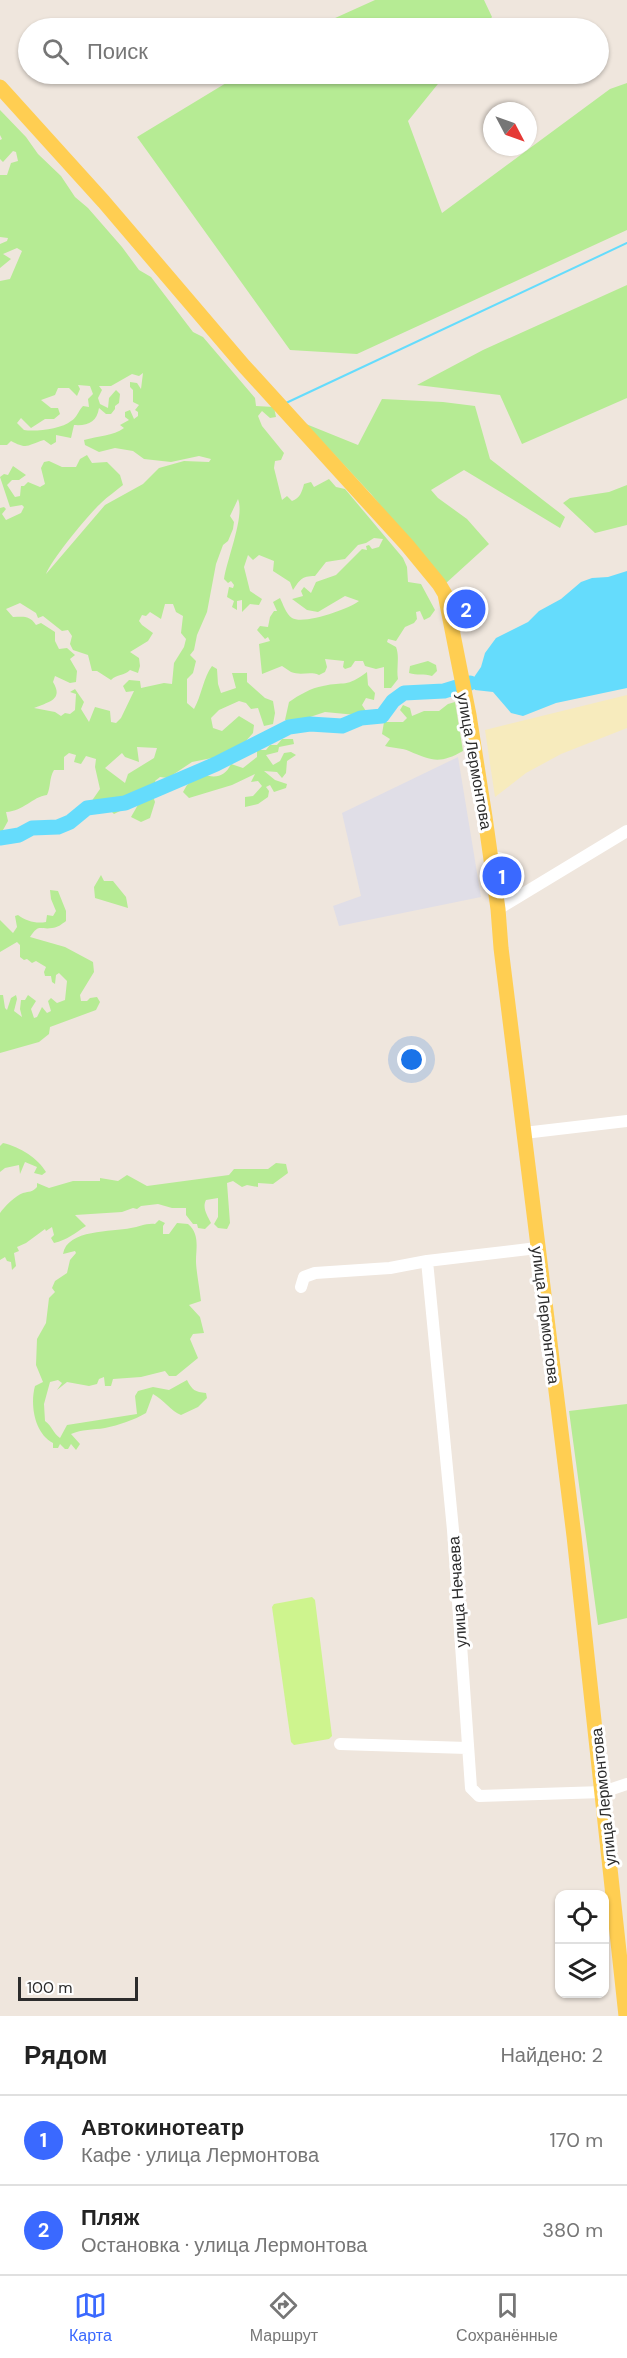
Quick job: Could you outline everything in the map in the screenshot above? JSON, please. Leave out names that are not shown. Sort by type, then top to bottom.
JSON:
[{"type":"main road","name":"улица Лермонтова","points":[[0,87],[104,202],[244,366],[412,551],[440,584],[445,594],[469,715],[498,902],[501,948],[574,1536],[626,2016]]},
{"type":"street","points":[[498,902],[627,831]]},
{"type":"street","points":[[524,1133],[627,1121]]},
{"type":"street","points":[[301,1287],[304,1277],[315,1273],[390,1268],[427,1261],[537,1248]]},
{"type":"street","name":"улица Нечаева","points":[[427,1261],[453,1530],[471,1788],[479,1796],[603,1792],[627,1784]]},
{"type":"street","points":[[340,1744],[467,1748]]},
{"type":"shaded area","points":[[458,757],[481,897],[339,926],[333,906],[361,896],[342,813]]},
{"type":"green space","points":[[375,0],[484,0],[492,17],[491,18],[335,18]]},
{"type":"green space","points":[[627,83],[627,230],[357,354],[290,350],[137,137],[224,84],[438,84],[408,121],[442,213],[519,156],[537,156],[537,143],[610,89]]},
{"type":"green space","points":[[0,110],[26,137],[38,154],[61,176],[75,197],[88,208],[139,270],[151,277],[193,332],[203,337],[255,398],[256,406],[274,407],[276,417],[270,418],[262,411],[258,416],[262,426],[284,453],[281,460],[275,461],[274,468],[282,500],[287,496],[292,501],[295,500],[304,484],[311,482],[314,487],[329,479],[336,487],[345,489],[403,558],[407,567],[408,582],[421,584],[435,610],[430,617],[424,620],[420,611],[416,612],[417,619],[405,627],[396,641],[388,639],[387,642],[396,647],[398,655],[398,679],[391,688],[384,688],[384,667],[376,669],[365,666],[363,661],[355,661],[351,667],[345,669],[344,661],[325,659],[327,667],[325,672],[319,675],[295,673],[282,666],[262,674],[259,644],[270,641],[257,630],[260,626],[268,627],[270,617],[274,611],[277,611],[273,602],[280,598],[288,614],[298,620],[337,612],[354,604],[359,601],[345,596],[318,612],[307,610],[292,599],[303,596],[301,591],[304,587],[311,593],[316,582],[336,575],[362,549],[367,550],[366,546],[369,545],[372,549],[379,547],[383,539],[374,538],[358,545],[345,559],[326,562],[315,576],[301,579],[293,590],[290,582],[273,571],[274,561],[259,555],[253,560],[248,555],[244,567],[250,591],[262,599],[259,605],[250,604],[242,612],[242,600],[237,601],[237,610],[232,607],[234,601],[227,597],[229,587],[233,588],[234,585],[231,581],[228,583],[224,579],[239,516],[238,499],[230,516],[234,522],[233,529],[228,541],[223,545],[216,564],[207,612],[197,635],[194,650],[190,655],[196,661],[193,673],[187,679],[187,703],[194,709],[212,666],[217,669],[221,693],[236,688],[232,673],[247,673],[247,682],[265,698],[273,701],[275,713],[273,724],[264,726],[258,708],[251,709],[246,703],[239,701],[219,710],[211,718],[213,728],[222,731],[239,716],[254,725],[253,733],[245,742],[222,756],[192,762],[168,778],[160,777],[155,781],[160,793],[153,796],[155,802],[150,818],[141,822],[131,817],[139,803],[136,794],[120,802],[120,811],[114,814],[107,807],[97,808],[85,805],[91,802],[100,789],[95,767],[96,759],[86,756],[81,764],[74,762],[76,755],[69,753],[64,757],[64,770],[54,770],[47,795],[18,809],[6,812],[8,821],[3,830],[2,843],[0,843],[0,508],[6,509],[2,514],[6,520],[21,513],[24,507],[22,505],[10,507],[0,477],[4,474],[8,475],[13,466],[26,475],[19,480],[12,480],[7,485],[15,497],[20,496],[21,486],[28,482],[40,487],[45,484],[41,468],[44,462],[49,461],[62,467],[76,467],[80,459],[87,455],[92,463],[107,462],[120,475],[123,485],[88,517],[46,574],[105,505],[143,484],[159,468],[184,461],[209,462],[211,459],[199,456],[171,462],[144,459],[133,451],[115,448],[99,452],[85,445],[84,440],[124,428],[120,425],[129,420],[125,417],[125,412],[130,410],[134,419],[138,416],[135,410],[139,405],[133,402],[130,382],[137,383],[141,389],[143,373],[139,376],[132,374],[111,386],[99,386],[102,390],[98,398],[100,404],[108,408],[109,398],[116,390],[120,394],[119,403],[111,414],[106,414],[99,408],[94,420],[84,425],[74,425],[71,438],[56,435],[56,442],[51,445],[44,440],[28,446],[11,441],[7,445],[0,445],[0,281],[10,279],[22,251],[17,248],[3,254],[11,259],[0,268],[0,244],[8,238],[0,237],[0,175],[7,175],[11,163],[18,161],[16,152],[13,151],[3,162],[0,159],[0,140],[2,139]],"holes":[[[78,385],[90,386],[93,394],[88,399],[89,407],[83,406],[75,418],[67,424],[29,431],[24,430],[17,423],[21,418],[31,428],[45,419],[54,419],[60,414],[58,408],[51,408],[41,400],[55,395],[58,388],[69,388],[77,396],[80,389]],[[20,603],[36,613],[38,618],[43,616],[62,631],[68,630],[72,636],[70,644],[73,650],[88,655],[92,671],[97,671],[111,680],[130,670],[138,673],[139,658],[130,652],[148,641],[153,633],[139,621],[142,615],[146,616],[150,612],[161,619],[165,604],[173,604],[176,612],[183,616],[181,633],[186,639],[174,663],[172,684],[164,683],[141,688],[140,681],[129,680],[123,686],[126,692],[134,691],[121,718],[116,723],[111,722],[110,711],[95,707],[89,722],[81,709],[84,702],[75,689],[70,692],[76,694],[75,710],[70,714],[65,713],[61,716],[55,712],[34,708],[56,697],[53,682],[55,676],[70,683],[76,682],[77,671],[70,659],[75,655],[67,648],[59,649],[55,641],[55,632],[41,623],[36,625],[29,618],[13,617],[6,609]],[[137,747],[157,748],[154,758],[128,774],[125,783],[105,768],[122,753],[125,757],[139,762]]]},
{"type":"green space","points":[[627,285],[627,398],[522,444],[500,395],[417,385],[483,350]]},
{"type":"green space","points":[[382,399],[475,406],[490,459],[565,517],[560,528],[464,470],[431,490],[438,498],[467,519],[489,544],[445,584],[371,494],[306,424],[358,445]]},
{"type":"green space","points":[[627,485],[627,525],[595,533],[563,503],[570,498],[609,492]]},
{"type":"green space","points":[[428,661],[436,665],[437,671],[432,676],[409,673],[410,666]]},
{"type":"green space","points":[[367,672],[368,685],[375,693],[374,700],[366,698],[362,705],[366,711],[356,715],[325,712],[304,719],[285,720],[289,702],[301,694],[319,687],[350,682]]},
{"type":"green space","points":[[455,702],[463,751],[448,758],[436,760],[404,749],[385,746],[390,739],[382,734],[384,722],[403,722],[407,718],[400,710],[403,705],[410,708],[412,716],[424,711],[439,711]]},
{"type":"green space","points":[[282,739],[293,739],[294,744],[279,747],[278,752],[266,755],[273,765],[280,761],[284,753],[291,752],[296,755],[287,761],[286,773],[282,778],[277,772],[264,771],[275,780],[287,784],[286,788],[274,792],[270,785],[266,787],[269,791],[268,797],[258,804],[245,807],[245,797],[253,796],[262,786],[258,781],[251,782],[255,774],[232,785],[189,798],[183,792],[187,785],[202,774],[219,776],[226,772],[231,764],[243,768],[257,757],[257,750],[266,750],[270,745],[277,745]]},
{"type":"green space","points":[[101,875],[104,881],[113,881],[126,897],[128,908],[95,898],[94,887]]},
{"type":"green space","points":[[50,890],[58,891],[66,911],[66,921],[56,927],[40,928],[30,937],[65,947],[93,962],[94,972],[80,995],[81,1001],[97,997],[100,1002],[96,1010],[50,1027],[49,1034],[39,1042],[0,1053],[0,995],[3,995],[7,1010],[11,998],[16,995],[14,1011],[22,1017],[21,1000],[25,1000],[28,995],[36,1001],[31,1009],[34,1018],[37,1017],[42,1007],[47,1013],[51,1011],[48,1001],[51,998],[57,1003],[65,1000],[67,981],[59,973],[56,975],[55,984],[51,976],[45,976],[46,967],[36,961],[32,963],[20,957],[20,945],[17,942],[0,952],[0,920],[13,933],[17,927],[15,916],[18,915],[35,922],[46,922],[47,915],[53,916],[56,911]]},
{"type":"green space","points":[[3,1143],[28,1154],[46,1172],[42,1175],[34,1173],[37,1167],[25,1162],[20,1174],[19,1165],[5,1168],[0,1172],[0,1146]]},
{"type":"green space","points":[[276,1163],[286,1164],[288,1173],[273,1184],[258,1183],[258,1187],[247,1185],[242,1187],[233,1181],[227,1183],[230,1223],[227,1229],[218,1228],[214,1224],[218,1217],[218,1198],[206,1200],[205,1209],[211,1223],[205,1229],[193,1224],[186,1215],[186,1208],[172,1208],[158,1204],[122,1212],[75,1215],[86,1226],[71,1236],[54,1243],[51,1238],[54,1235],[52,1227],[46,1231],[45,1229],[17,1247],[19,1251],[14,1253],[16,1266],[12,1270],[11,1262],[5,1257],[0,1260],[0,1213],[17,1196],[35,1189],[37,1183],[49,1188],[73,1181],[100,1181],[100,1178],[118,1181],[127,1175],[147,1186],[229,1175],[234,1169],[268,1169]]},
{"type":"green space","points":[[159,1220],[165,1223],[163,1234],[169,1234],[177,1223],[188,1224],[196,1237],[196,1265],[201,1301],[189,1305],[200,1317],[204,1333],[193,1334],[190,1339],[198,1358],[176,1376],[169,1376],[165,1371],[141,1377],[113,1379],[111,1386],[105,1386],[104,1377],[99,1379],[97,1384],[89,1386],[67,1382],[57,1390],[62,1383],[58,1380],[50,1382],[44,1404],[45,1421],[60,1438],[67,1425],[137,1414],[135,1396],[138,1391],[153,1387],[169,1390],[187,1380],[194,1390],[206,1393],[207,1398],[198,1407],[181,1415],[153,1394],[146,1413],[141,1416],[110,1427],[83,1430],[71,1434],[80,1444],[76,1450],[71,1444],[68,1449],[60,1444],[58,1448],[53,1448],[53,1443],[41,1432],[35,1418],[33,1401],[35,1386],[43,1382],[36,1365],[37,1339],[46,1323],[49,1298],[55,1292],[52,1288],[55,1281],[67,1273],[70,1260],[76,1253],[75,1251],[63,1254],[66,1246],[73,1240],[91,1233],[155,1224]]},
{"type":"green space","points":[[627,1404],[627,1618],[598,1625],[569,1411]]},
{"type":"green space","points":[[312,1597],[315,1600],[332,1736],[329,1739],[294,1745],[291,1742],[272,1607],[274,1604]]},
{"type":"sand","points":[[627,695],[627,728],[561,754],[526,773],[495,797],[485,730]]},
{"type":"water","points":[[627,571],[627,688],[556,703],[523,716],[511,713],[493,692],[475,690],[470,683],[481,667],[485,653],[496,638],[528,622],[539,611],[561,599],[581,582]]},
{"type":"waterway","points":[[286,403],[627,243]]},
{"type":"waterway","points":[[0,838],[19,835],[32,828],[58,827],[70,822],[87,808],[125,803],[216,764],[289,727],[310,724],[342,726],[361,718],[382,716],[393,701],[404,693],[444,691],[470,683]]},
{"type":"place","name":"Пляж","points":[[466,609]]},
{"type":"place","name":"Автокинотеатр","points":[[502,876]]}]
